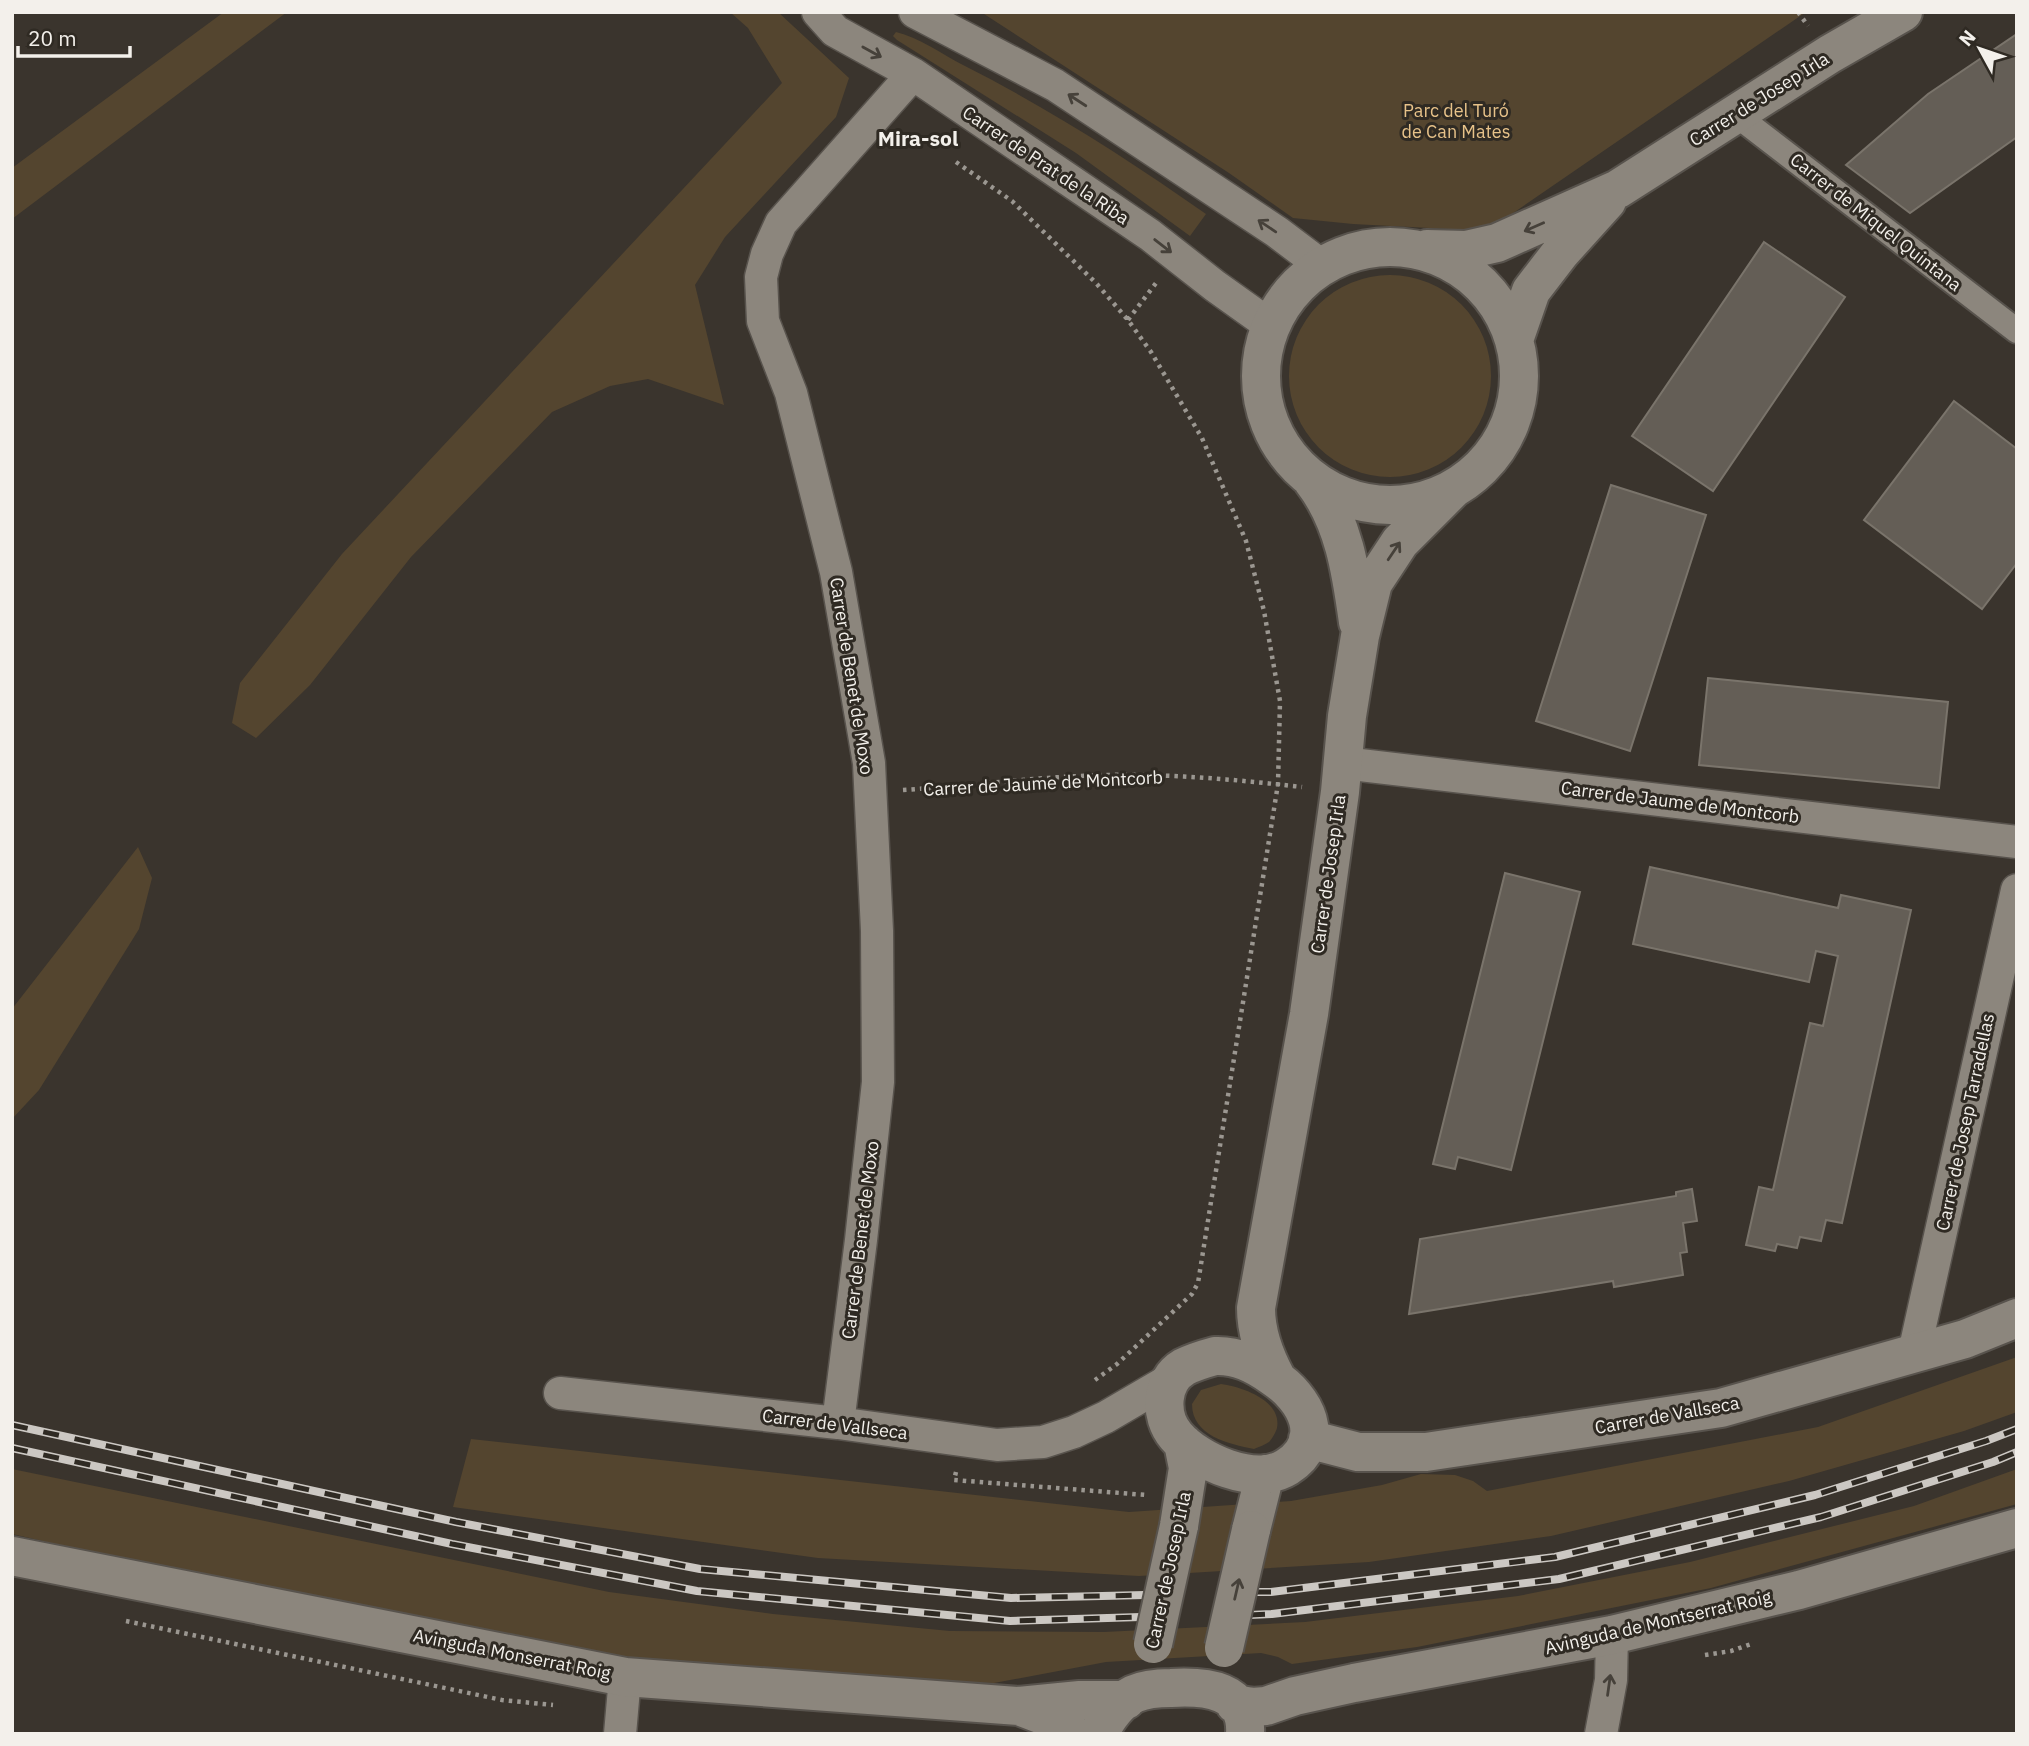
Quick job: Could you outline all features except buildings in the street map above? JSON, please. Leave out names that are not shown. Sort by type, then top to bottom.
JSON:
[{"type":"street","name":"Carrer de Prat de la Riba","points":[[818,12],[835,31],[913,74],[1150,235],[1271,326]]},
{"type":"street","points":[[915,12],[1055,85],[1277,232],[1322,266]]},
{"type":"street","name":"Carrer de Josep Irla","points":[[1618,189],[1903,12]]},
{"type":"street","name":"Carrer de Benet de Moxo","points":[[838,1423],[878,1082],[877,931],[869,763],[836,572],[791,393],[763,321],[761,277],[767,254],[781,223],[913,74]]},
{"type":"street","name":"Carrer de Miquel Quintana","points":[[1735,114],[2017,331]]},
{"type":"street","points":[[1360,636],[1351,573],[1340,532],[1327,499],[1294,463],[1280,443],[1262,398],[1264,349],[1271,326],[1284,303],[1301,282],[1322,266],[1351,253],[1382,247],[1466,250],[1497,243],[1618,189]]},
{"type":"street","points":[[1514,340],[1531,291],[1561,252],[1618,189]]},
{"type":"street","points":[[1312,480],[1357,501],[1382,505],[1431,499],[1474,474],[1491,457],[1505,435],[1515,411],[1520,375],[1514,340],[1506,317],[1477,280],[1459,266],[1415,249]]},
{"type":"street","name":"Carrer de Josep Irla","points":[[1259,1289],[1308,1014],[1360,636],[1373,583],[1400,542],[1454,488]]},
{"type":"street","name":"Carrer de Jaume de Montcorb","points":[[1342,777],[2017,842]]},
{"type":"street","name":"Carrer de Josep Tarradellas","points":[[1914,1353],[2017,891]]},
{"type":"street","points":[[1214,1356],[1229,1342],[1259,1289]]},
{"type":"street","points":[[1259,1289],[1256,1324],[1277,1379]]},
{"type":"street","name":"Carrer de Vallseca","points":[[1308,1439],[1358,1452],[1426,1452],[1496,1444],[1721,1408],[1965,1339],[2017,1318]]},
{"type":"street","points":[[1214,1356],[1248,1361],[1277,1379],[1298,1397],[1307,1411],[1308,1439],[1305,1448],[1286,1467],[1265,1474],[1239,1472],[1222,1467],[1176,1434],[1164,1405],[1171,1379],[1182,1368],[1214,1356]]},
{"type":"street","name":"Carrer de Vallseca","points":[[560,1393],[838,1423],[997,1446],[1043,1441],[1074,1432],[1106,1417],[1171,1379]]},
{"type":"street","name":"Carrer de Vallseca","points":[[1106,1417],[1129,1413],[1144,1415],[1176,1434]]},
{"type":"street","name":"Carrer de Josep Irla","points":[[1099,1734],[1108,1716],[1131,1697],[1147,1668],[1179,1526],[1188,1468],[1176,1434]]},
{"type":"street","points":[[1237,1716],[1220,1666],[1265,1474]]},
{"type":"street","name":"Avinguda de Montserrat Roig","points":[[1237,1716],[1295,1696],[1612,1635],[1799,1590],[2017,1528]]},
{"type":"street","name":"Avinguda Monserrat Roig","points":[[12,1556],[625,1676],[1019,1706],[1131,1697],[1156,1689],[1203,1687],[1237,1716]]},
{"type":"street","points":[[1601,1734],[1611,1680],[1612,1635]]},
{"type":"street","points":[[620,1734],[625,1676]]},
{"type":"street","name":"Avinguda Monserrat Roig","points":[[1019,1706],[1054,1721],[1073,1734]]},
{"type":"path","points":[[956,162],[1012,201],[1096,283],[1151,352],[1202,438],[1246,541],[1264,611],[1280,701],[1278,784],[1198,1283],[1192,1294],[1117,1364],[1084,1386]]},
{"type":"path","name":"Carrer de Jaume de Montcorb","points":[[870,792],[1059,778],[1141,775],[1278,784],[1342,777]]},
{"type":"path","points":[[954,1480],[1147,1495],[1153,1491]]},
{"type":"green space","points":[[224,12],[287,12],[12,219],[12,168]]},
{"type":"green space","points":[[730,12],[778,12],[849,78],[836,117],[725,237],[695,285],[724,405],[648,379],[610,386],[552,412],[411,557],[310,685],[256,738],[232,723],[240,683],[342,554],[782,83],[748,28]]},
{"type":"green space","name":"Parc del Turó de Can Mates","points":[[981,12],[1806,12],[1487,231],[1293,218],[1229,173]]},
{"type":"green space","points":[[896,32],[921,42],[1057,117],[1206,214],[1190,236],[1076,153],[897,40],[893,36]]},
{"type":"green space","points":[[1390,275],[1429,283],[1462,304],[1483,337],[1491,376],[1483,415],[1462,448],[1429,469],[1390,477],[1351,469],[1318,448],[1297,415],[1289,376],[1297,337],[1318,304],[1351,283]]},
{"type":"green space","points":[[138,847],[152,878],[139,929],[39,1090],[12,1119],[12,1009]]},
{"type":"green space","points":[[2017,1357],[2017,1412],[1964,1431],[1789,1481],[1551,1536],[1369,1562],[1139,1576],[818,1558],[453,1507],[471,1439],[1129,1512],[1291,1501],[1382,1485],[1421,1474],[1455,1475],[1473,1481],[1487,1491],[1818,1427]]},
{"type":"green space","points":[[1221,1384],[1259,1397],[1273,1410],[1277,1418],[1277,1428],[1269,1442],[1254,1449],[1234,1444],[1214,1437],[1198,1424],[1192,1404],[1201,1390]]},
{"type":"green space","points":[[12,1469],[609,1592],[773,1614],[950,1631],[1104,1632],[1305,1622],[1518,1596],[1690,1562],[1914,1506],[2017,1469],[2017,1504],[1711,1588],[1417,1647],[1292,1664],[1261,1653],[1106,1662],[994,1683],[749,1676],[406,1624],[12,1534]]},
{"type":"railway","points":[[12,1425],[456,1522],[700,1569],[1011,1598],[1145,1595]]},
{"type":"railway","points":[[1255,1592],[1555,1557],[1815,1495],[2017,1429]]},
{"type":"railway","points":[[12,1448],[452,1544],[697,1591],[1010,1621],[1141,1617]]},
{"type":"railway","points":[[1249,1615],[1559,1579],[1821,1517],[2017,1452]]},
{"type":"district","name":"Mira-sol","points":[[918,138]]}]
